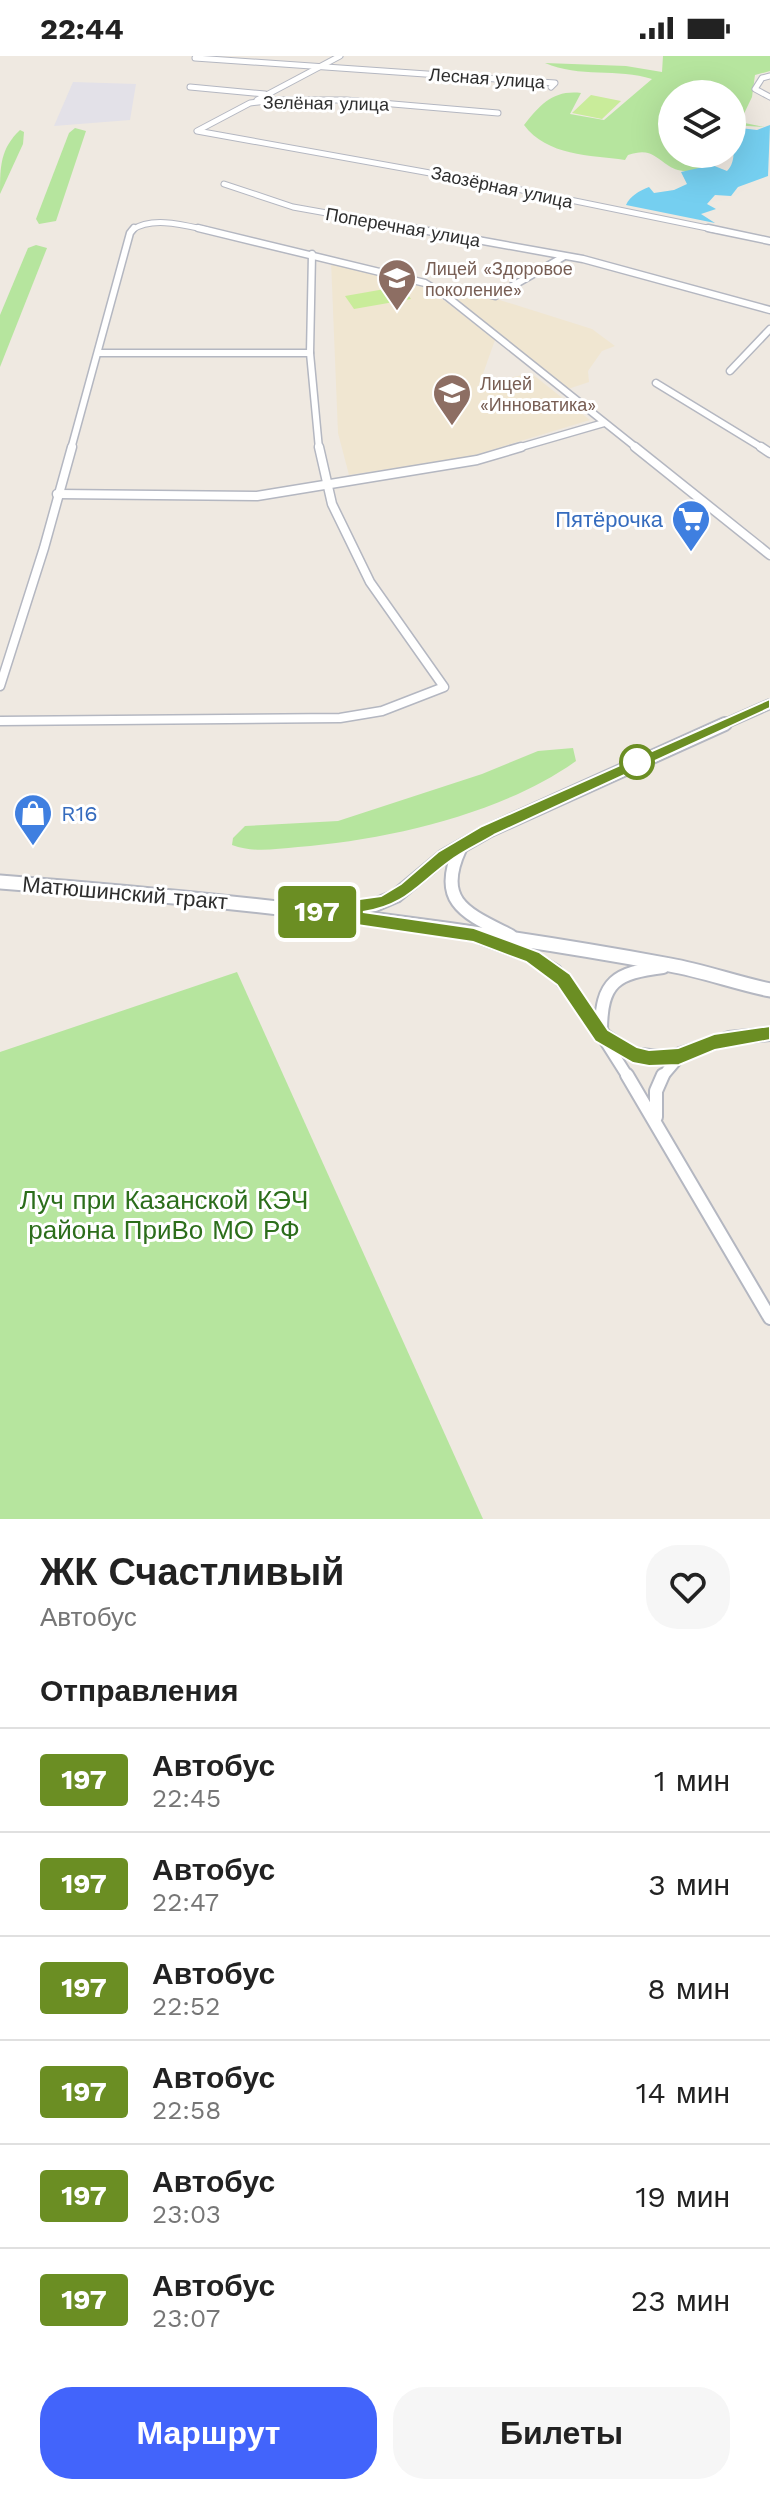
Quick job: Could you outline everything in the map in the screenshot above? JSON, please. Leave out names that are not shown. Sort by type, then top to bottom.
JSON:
[{"type":"main road","name":"Матюшинский тракт","points":[[0,882],[316,912],[523,941],[675,966],[770,990]]},
{"type":"street","points":[[250,103],[340,56]]},
{"type":"street","name":"Лесная улица","points":[[195,58],[555,83],[551,87]]},
{"type":"street","points":[[770,76],[762,78],[755,89],[770,97]]},
{"type":"street","name":"Зелёная улица","points":[[190,87],[268,94]]},
{"type":"street","name":"Зелёная улица","points":[[232,138],[197,131],[250,103],[346,100],[498,113]]},
{"type":"street","name":"Заозёрная улица","points":[[232,138],[502,186],[770,241]]},
{"type":"street","name":"Поперечная улица","points":[[224,184],[293,207],[563,257],[770,310]]},
{"type":"street","points":[[0,686],[44,548],[130,233],[135,227],[148,223],[181,224],[425,283],[445,295],[770,555]]},
{"type":"street","points":[[0,721],[340,718],[382,711],[444,687],[370,582],[332,504],[316,436],[310,353],[312,254]]},
{"type":"street","points":[[445,295],[468,289],[495,296],[563,257]]},
{"type":"street","points":[[730,371],[770,329]]},
{"type":"street","points":[[99,353],[310,353]]},
{"type":"street","points":[[656,383],[770,453]]},
{"type":"street","points":[[57,494],[257,496],[477,460],[604,423]]},
{"type":"street","points":[[316,912],[385,902],[462,846],[602,777],[770,704]]},
{"type":"street","points":[[462,846],[449,874],[449,888],[454,899],[474,917],[523,941]]},
{"type":"street","points":[[474,935],[533,957],[555,971],[573,990],[658,1124],[770,1318]]},
{"type":"street","points":[[602,1035],[600,1003],[612,982],[636,970],[675,966]]},
{"type":"street","points":[[602,1035],[633,1054],[649,1058],[679,1056],[724,1039],[770,1034]]},
{"type":"street","points":[[658,1124],[654,1105],[656,1086],[663,1072],[679,1056]]},
{"type":"shaded area","points":[[73,82],[136,84],[130,120],[54,126]]},
{"type":"shaded area","points":[[331,261],[428,288],[495,340],[479,385],[531,373],[590,420],[468,457],[349,475],[338,433]]},
{"type":"shaded area","points":[[471,291],[592,329],[615,346],[602,351],[588,371],[589,382],[565,390],[449,296]]},
{"type":"green space","points":[[663,56],[770,56],[770,71],[755,75],[752,97],[746,110],[746,80],[658,80],[658,158],[646,153],[628,155],[625,160],[570,152],[545,143],[524,125],[548,100],[571,93],[581,93],[570,114],[604,120],[652,79],[571,70],[545,63],[626,66],[662,72]]},
{"type":"green space","points":[[591,95],[621,101],[602,119],[572,113]]},
{"type":"green space","points":[[75,128],[86,131],[56,221],[39,224],[36,219],[69,133]]},
{"type":"green space","points":[[20,130],[24,132],[23,144],[0,194],[2,159],[8,144]]},
{"type":"green space","points":[[673,168],[707,168],[689,171]]},
{"type":"green space","points":[[36,245],[47,248],[0,367],[0,315],[28,248]]},
{"type":"green space","points":[[402,286],[411,299],[354,309],[345,296]]},
{"type":"green space","points":[[573,748],[576,761],[546,780],[479,810],[443,821],[406,831],[332,843],[264,850],[232,845],[233,838],[245,826],[338,821],[482,774],[538,751]]},
{"type":"green space","name":"Луч при Казанской КЭЧ района ПриВо МО РФ","points":[[237,972],[483,1519],[0,1519],[0,1052]]},
{"type":"water","points":[[770,125],[768,176],[738,187],[731,196],[715,195],[707,204],[716,209],[701,214],[715,223],[626,205],[635,194],[649,187],[654,193],[687,184],[681,172],[699,168],[727,171],[729,168],[746,168],[746,129],[757,130]]},
{"type":"bus line","name":"197","points":[[770,704],[602,777],[488,831],[444,856],[407,889],[385,902],[316,912],[474,935],[533,957],[564,979],[602,1035],[633,1054],[663,1059],[735,1037],[770,1034]]},
{"type":"place","name":"Лицей «Здоровое поколение»","points":[[397,312]]},
{"type":"place","name":"Лицей «Инноватика»","points":[[452,427]]},
{"type":"place","name":"Пятёрочка","points":[[691,553]]},
{"type":"place","name":"R16","points":[[33,847]]}]
